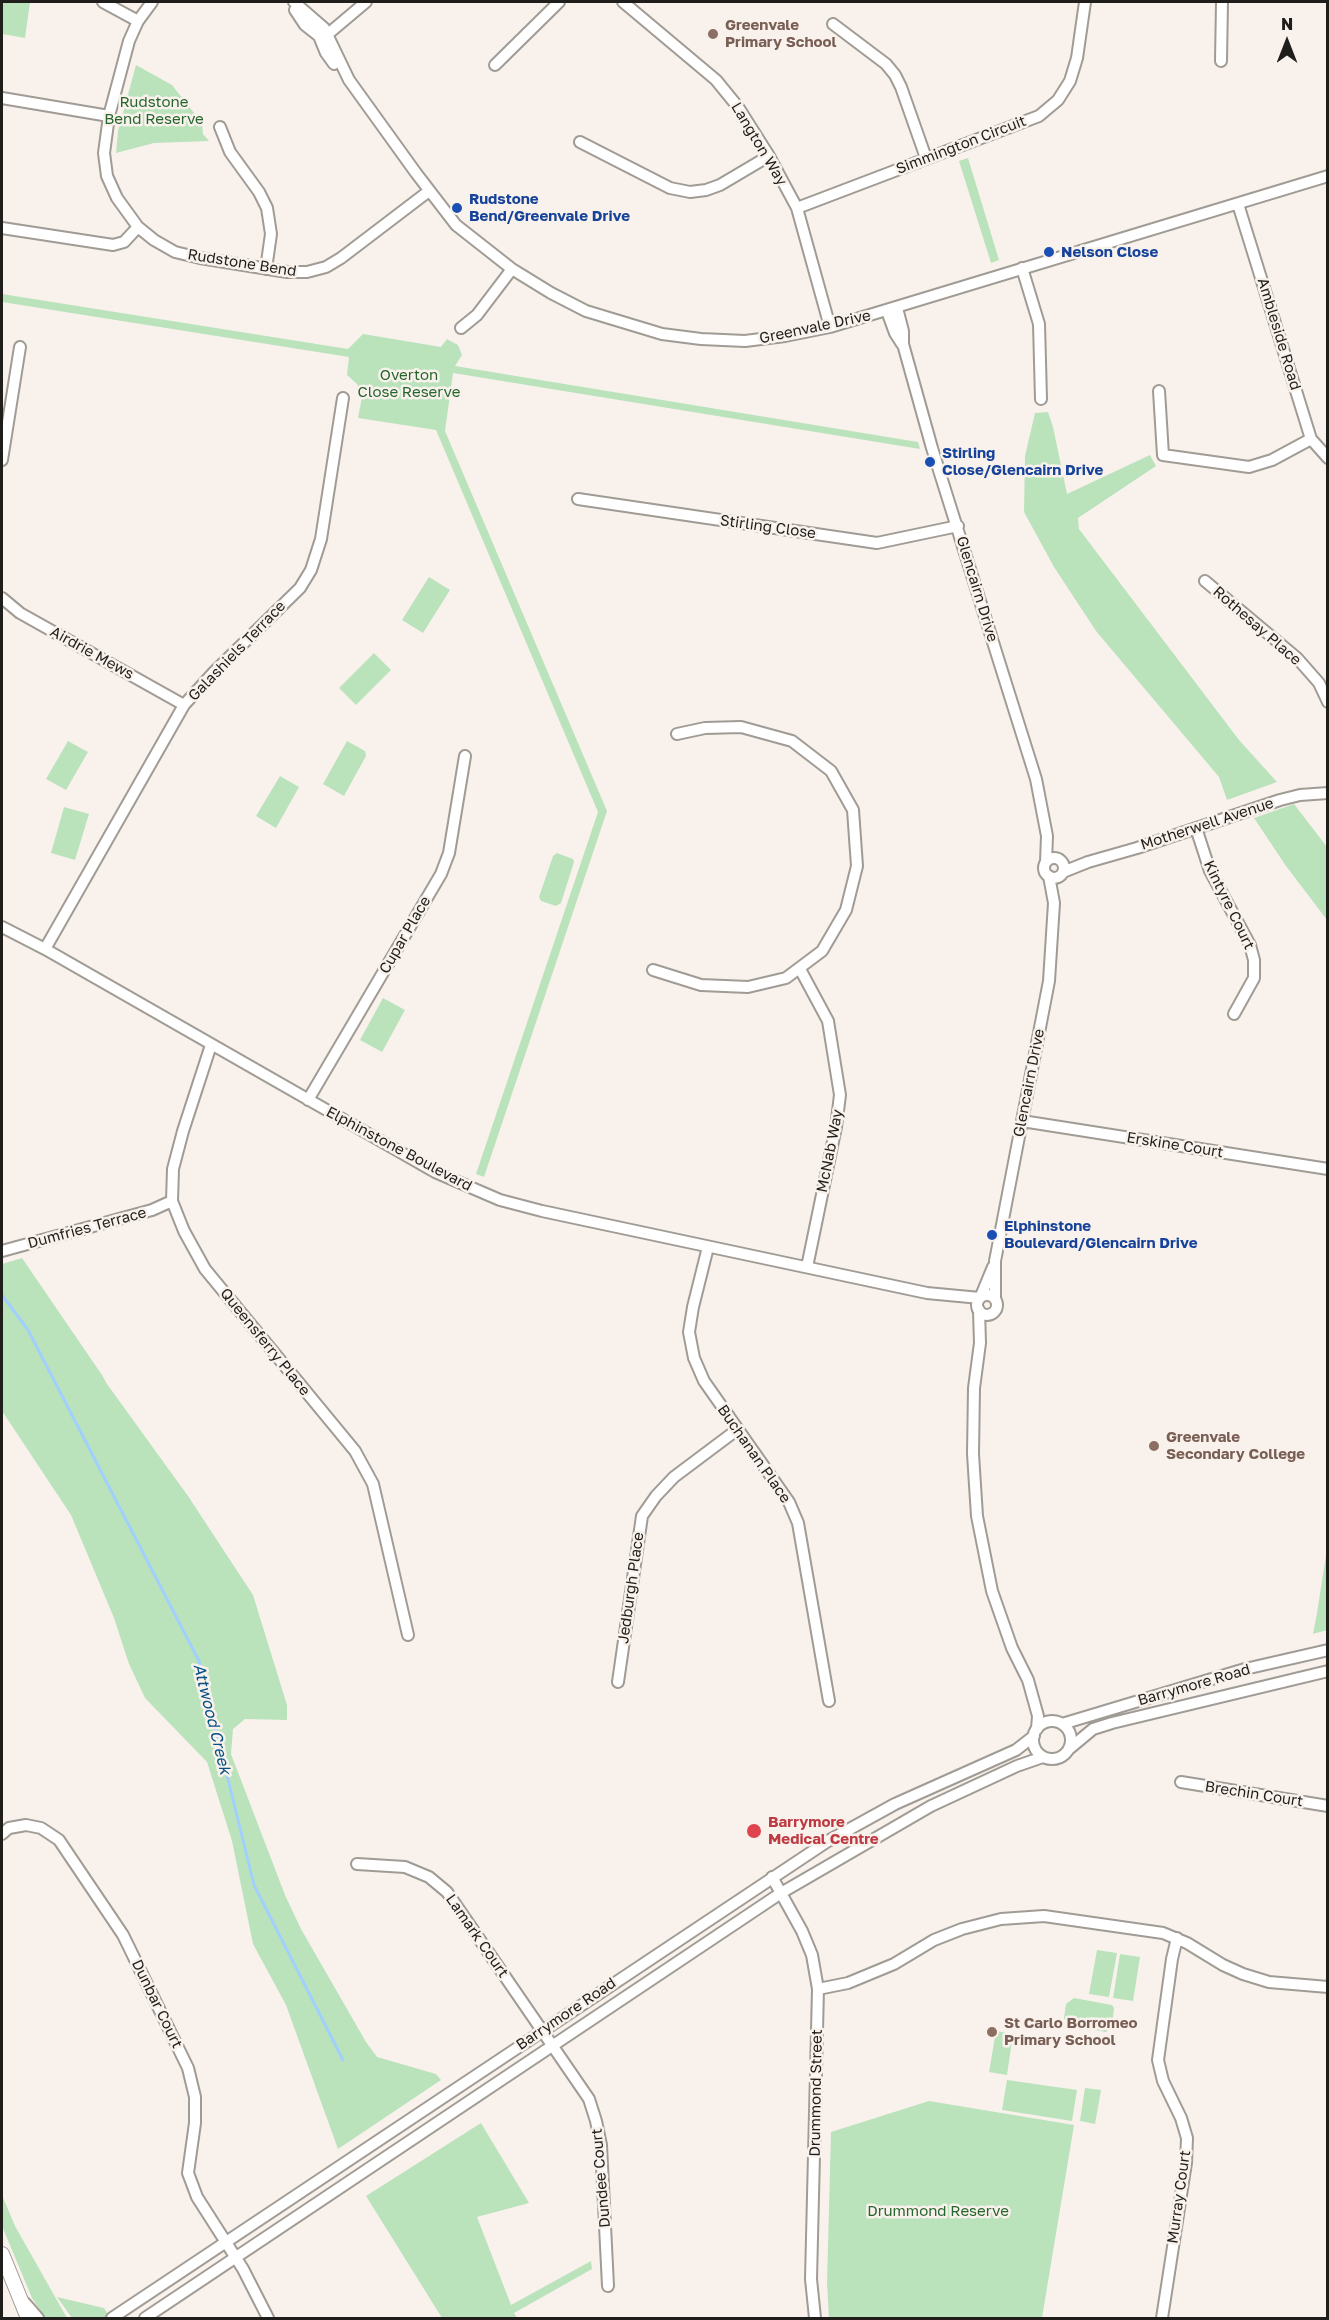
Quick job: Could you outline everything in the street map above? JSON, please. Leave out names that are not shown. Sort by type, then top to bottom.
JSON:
[{"type":"main road","points":[[2,2254],[27,2319]]},
{"type":"street","points":[[103,2],[138,21]]},
{"type":"street","name":"Rudstone Bend","points":[[152,2],[138,21],[129,41],[104,143],[107,176],[123,209],[138,227],[154,240],[176,252],[200,258],[296,273],[326,267],[341,258],[429,191]]},
{"type":"street","name":"Greenvale Drive","points":[[293,2],[305,25],[324,33],[333,63],[349,80],[456,225],[512,269],[586,311],[662,333],[701,339],[746,341],[830,327],[1328,176]]},
{"type":"street","points":[[495,65],[559,2]]},
{"type":"street","name":"Langton Way","points":[[623,2],[716,80],[738,107],[769,156],[797,208],[830,327]]},
{"type":"street","name":"Simmington Circuit","points":[[797,208],[1039,116],[1058,100],[1070,81],[1077,58],[1085,2]]},
{"type":"street","points":[[1221,61],[1222,2]]},
{"type":"street","points":[[324,33],[362,5]]},
{"type":"street","points":[[833,24],[886,64],[895,75],[926,158]]},
{"type":"street","points":[[2,98],[109,116]]},
{"type":"street","points":[[220,127],[230,152],[260,192],[267,208],[271,234],[266,269]]},
{"type":"street","points":[[580,142],[670,188],[690,192],[720,185],[769,156]]},
{"type":"street","name":"Ambleside Road","points":[[1238,204],[1311,439],[1328,458]]},
{"type":"street","points":[[2,228],[113,245],[124,242],[138,227]]},
{"type":"street","points":[[1022,268],[1039,324],[1041,399]]},
{"type":"street","points":[[461,328],[477,315],[512,269]]},
{"type":"street","name":"Glencairn Drive","points":[[892,310],[895,333],[903,344],[932,448],[1036,779],[1047,836],[1045,872],[1049,876],[1054,903]]},
{"type":"street","points":[[2,460],[20,347]]},
{"type":"street","points":[[1159,391],[1163,455],[1249,467],[1272,460],[1311,439]]},
{"type":"street","name":"Galashiels Terrace","points":[[45,949],[184,705],[214,672],[300,588],[311,570],[321,539],[343,398]]},
{"type":"street","name":"Stirling Close","points":[[578,499],[877,543],[958,526]]},
{"type":"street","name":"Rothesay Place","points":[[1205,581],[1323,681],[1328,702]]},
{"type":"street","name":"Airdrie Mews","points":[[2,598],[20,613],[184,705]]},
{"type":"street","points":[[653,970],[701,985],[748,987],[786,978],[822,951],[846,910],[857,866],[853,810],[831,771],[792,741],[741,727],[705,728],[677,734]]},
{"type":"street","name":"Cupar Place","points":[[308,1100],[441,874],[449,853],[465,756]]},
{"type":"street","name":"Motherwell Avenue","points":[[1061,867],[1088,862],[1300,795],[1328,793]]},
{"type":"street","name":"Kintyre Court","points":[[1196,828],[1210,871],[1250,945],[1254,960],[1254,978],[1234,1014]]},
{"type":"street","name":"Glencairn Drive","points":[[1035,1733],[1038,1716],[1028,1680],[1012,1648],[993,1591],[977,1516],[973,1454],[974,1388],[980,1343],[980,1303],[995,1261],[1049,981],[1054,903],[1061,867],[1047,836]]},
{"type":"street","points":[[1046,862],[1051,859],[1061,867],[1057,878],[1049,876]]},
{"type":"street","name":"Elphinstone Boulevard","points":[[2,927],[45,949],[435,1172],[500,1200],[708,1247],[980,1303]]},
{"type":"street","name":"McNab Way","points":[[800,969],[828,1021],[840,1095],[836,1127],[807,1267]]},
{"type":"street","name":"Queensferry Place","points":[[211,1045],[173,1169],[172,1201],[184,1231],[205,1269],[355,1451],[373,1484],[408,1635]]},
{"type":"street","name":"Erskine Court","points":[[1022,1121],[1328,1169]]},
{"type":"street","name":"Dumfries Terrace","points":[[2,1251],[152,1210],[172,1201]]},
{"type":"street","name":"Buchanan Place","points":[[708,1247],[689,1332],[694,1358],[704,1381],[789,1502],[798,1523],[829,1701]]},
{"type":"street","name":"Glencairn Drive","points":[[995,1261],[996,1299]]},
{"type":"street","points":[[987,1294],[996,1299],[998,1305],[993,1313],[987,1315],[980,1303],[987,1294]]},
{"type":"street","name":"Glencairn Drive","points":[[980,1343],[993,1313]]},
{"type":"street","name":"Jedburgh Place","points":[[618,1682],[642,1516],[656,1496],[674,1477],[738,1429]]},
{"type":"street","name":"Barrymore Road","points":[[1058,1723],[1245,1669],[1328,1650]]},
{"type":"street","name":"Barrymore Road","points":[[1069,1749],[1083,1735],[1112,1723],[1328,1671]]},
{"type":"street","name":"Glencairn Drive","points":[[1032,1695],[1044,1714],[1058,1723]]},
{"type":"street","points":[[1058,1723],[1070,1732],[1069,1749],[1057,1758],[1043,1757],[1035,1748],[1035,1733],[1042,1724],[1058,1723]]},
{"type":"street","name":"Barrymore Road","points":[[112,2319],[771,1877],[828,1841],[895,1804],[1016,1750],[1035,1733]]},
{"type":"street","name":"Barrymore Road","points":[[145,2319],[781,1893],[931,1806],[1017,1766],[1043,1757]]},
{"type":"street","name":"Brechin Court","points":[[1180,1782],[1328,1806]]},
{"type":"street","name":"Dunbar Court","points":[[2,1834],[9,1828],[26,1825],[41,1828],[59,1840],[123,1935],[188,2068],[195,2097],[195,2122],[188,2173],[197,2197],[237,2258],[268,2319]]},
{"type":"street","name":"Lamark Court","points":[[357,1864],[405,1867],[429,1877],[447,1892],[552,2047]]},
{"type":"street","name":"Drummond Street","points":[[771,1877],[802,1931],[812,1955],[819,1989],[812,2278],[815,2319]]},
{"type":"street","points":[[819,1989],[848,1983],[885,1968],[934,1940],[962,1929],[1009,1917],[1056,1916],[1163,1933],[1177,1938],[1222,1965],[1243,1974],[1269,1982],[1328,1987]]},
{"type":"street","name":"Murray Court","points":[[1162,2319],[1186,2163],[1187,2138],[1181,2118],[1162,2080],[1158,2060],[1177,1938]]},
{"type":"street","name":"Dundee Court","points":[[552,2047],[589,2099],[596,2121],[600,2145],[608,2286]]},
{"type":"street","points":[[19,2295],[38,2319]]},
{"type":"green space","points":[[2,2],[30,2],[25,38],[2,34]]},
{"type":"green space","name":"Rudstone Bend Reserve","points":[[136,65],[172,85],[202,123],[203,134],[209,141],[154,143],[116,153],[118,131]]},
{"type":"green space","points":[[968,158],[999,260],[991,263],[959,161]]},
{"type":"green space","name":"Overton Close Reserve","points":[[2,294],[348,349],[363,334],[441,347],[447,339],[458,345],[462,355],[455,366],[918,442],[920,449],[453,373],[445,431],[607,811],[484,1177],[476,1174],[598,812],[436,430],[358,418],[362,397],[357,384],[347,375],[349,357],[2,302]]},
{"type":"green space","points":[[1048,412],[1067,494],[1150,455],[1156,466],[1078,518],[1079,529],[1239,740],[1277,782],[1227,800],[1219,777],[1096,631],[1054,567],[1024,512],[1025,456],[1035,413]]},
{"type":"green space","points":[[429,577],[450,590],[423,633],[402,620]]},
{"type":"green space","points":[[374,653],[391,670],[356,705],[339,688]]},
{"type":"green space","points":[[68,741],[88,752],[66,790],[46,779]]},
{"type":"green space","points":[[347,741],[365,751],[366,756],[344,796],[323,784]]},
{"type":"green space","points":[[280,776],[299,787],[276,828],[256,816]]},
{"type":"green space","points":[[1294,804],[1327,847],[1327,920],[1286,866],[1254,818]]},
{"type":"green space","points":[[64,807],[89,814],[75,860],[51,853]]},
{"type":"green space","points":[[557,853],[573,859],[574,862],[561,903],[556,906],[541,901],[539,897],[553,856]]},
{"type":"green space","points":[[383,998],[405,1010],[382,1052],[360,1040]]},
{"type":"green space","points":[[22,1258],[107,1384],[188,1496],[253,1595],[287,1705],[287,1720],[245,1719],[233,1729],[231,1754],[285,1895],[301,1929],[366,2042],[377,2057],[436,2074],[441,2080],[338,2149],[286,2005],[253,1944],[232,1841],[207,1762],[145,1698],[129,1664],[114,1618],[71,1515],[2,1411],[2,1264]]},
{"type":"green space","points":[[1327,1549],[1327,1630],[1313,1634],[1317,1613]]},
{"type":"green space","points":[[1097,1950],[1117,1953],[1109,1997],[1089,1994]]},
{"type":"green space","points":[[1120,1954],[1140,1957],[1133,2001],[1113,1998]]},
{"type":"green space","points":[[1074,1998],[1112,2005],[1114,2008],[1112,2027],[1106,2032],[1067,2025],[1064,2018],[1066,2004]]},
{"type":"green space","points":[[996,2031],[1013,2034],[1007,2075],[989,2072]]},
{"type":"green space","points":[[1007,2080],[1077,2090],[1072,2121],[1002,2110]]},
{"type":"green space","points":[[1085,2088],[1101,2090],[1095,2124],[1080,2121]]},
{"type":"green space","name":"Drummond Reserve","points":[[929,2101],[1074,2125],[1042,2318],[829,2318],[827,2283],[831,2132]]},
{"type":"green space","points":[[481,2123],[529,2203],[477,2217],[511,2305],[591,2261],[592,2269],[514,2313],[517,2318],[442,2318],[366,2196]]},
{"type":"green space","points":[[2,2195],[15,2226],[67,2318],[45,2318],[32,2298],[2,2226]]},
{"type":"green space","points":[[57,2297],[104,2308],[109,2316],[72,2318]]},
{"type":"waterway","name":"Attwood Creek","points":[[2,1295],[28,1330],[199,1661],[254,1885],[343,2060]]},
{"type":"place","name":"Greenvale Primary School","points":[[713,34]]},
{"type":"place","name":"Rudstone Bend/Greenvale Drive","points":[[457,208]]},
{"type":"place","name":"Nelson Close","points":[[1049,252]]},
{"type":"place","name":"Stirling Close/Glencairn Drive","points":[[930,462]]},
{"type":"place","name":"Elphinstone Boulevard/Glencairn Drive","points":[[992,1235]]},
{"type":"place","name":"Greenvale Secondary College","points":[[1154,1446]]},
{"type":"place","name":"Barrymore Medical Centre","points":[[754,1831]]},
{"type":"place","name":"St Carlo Borromeo Primary School","points":[[992,2032]]}]
